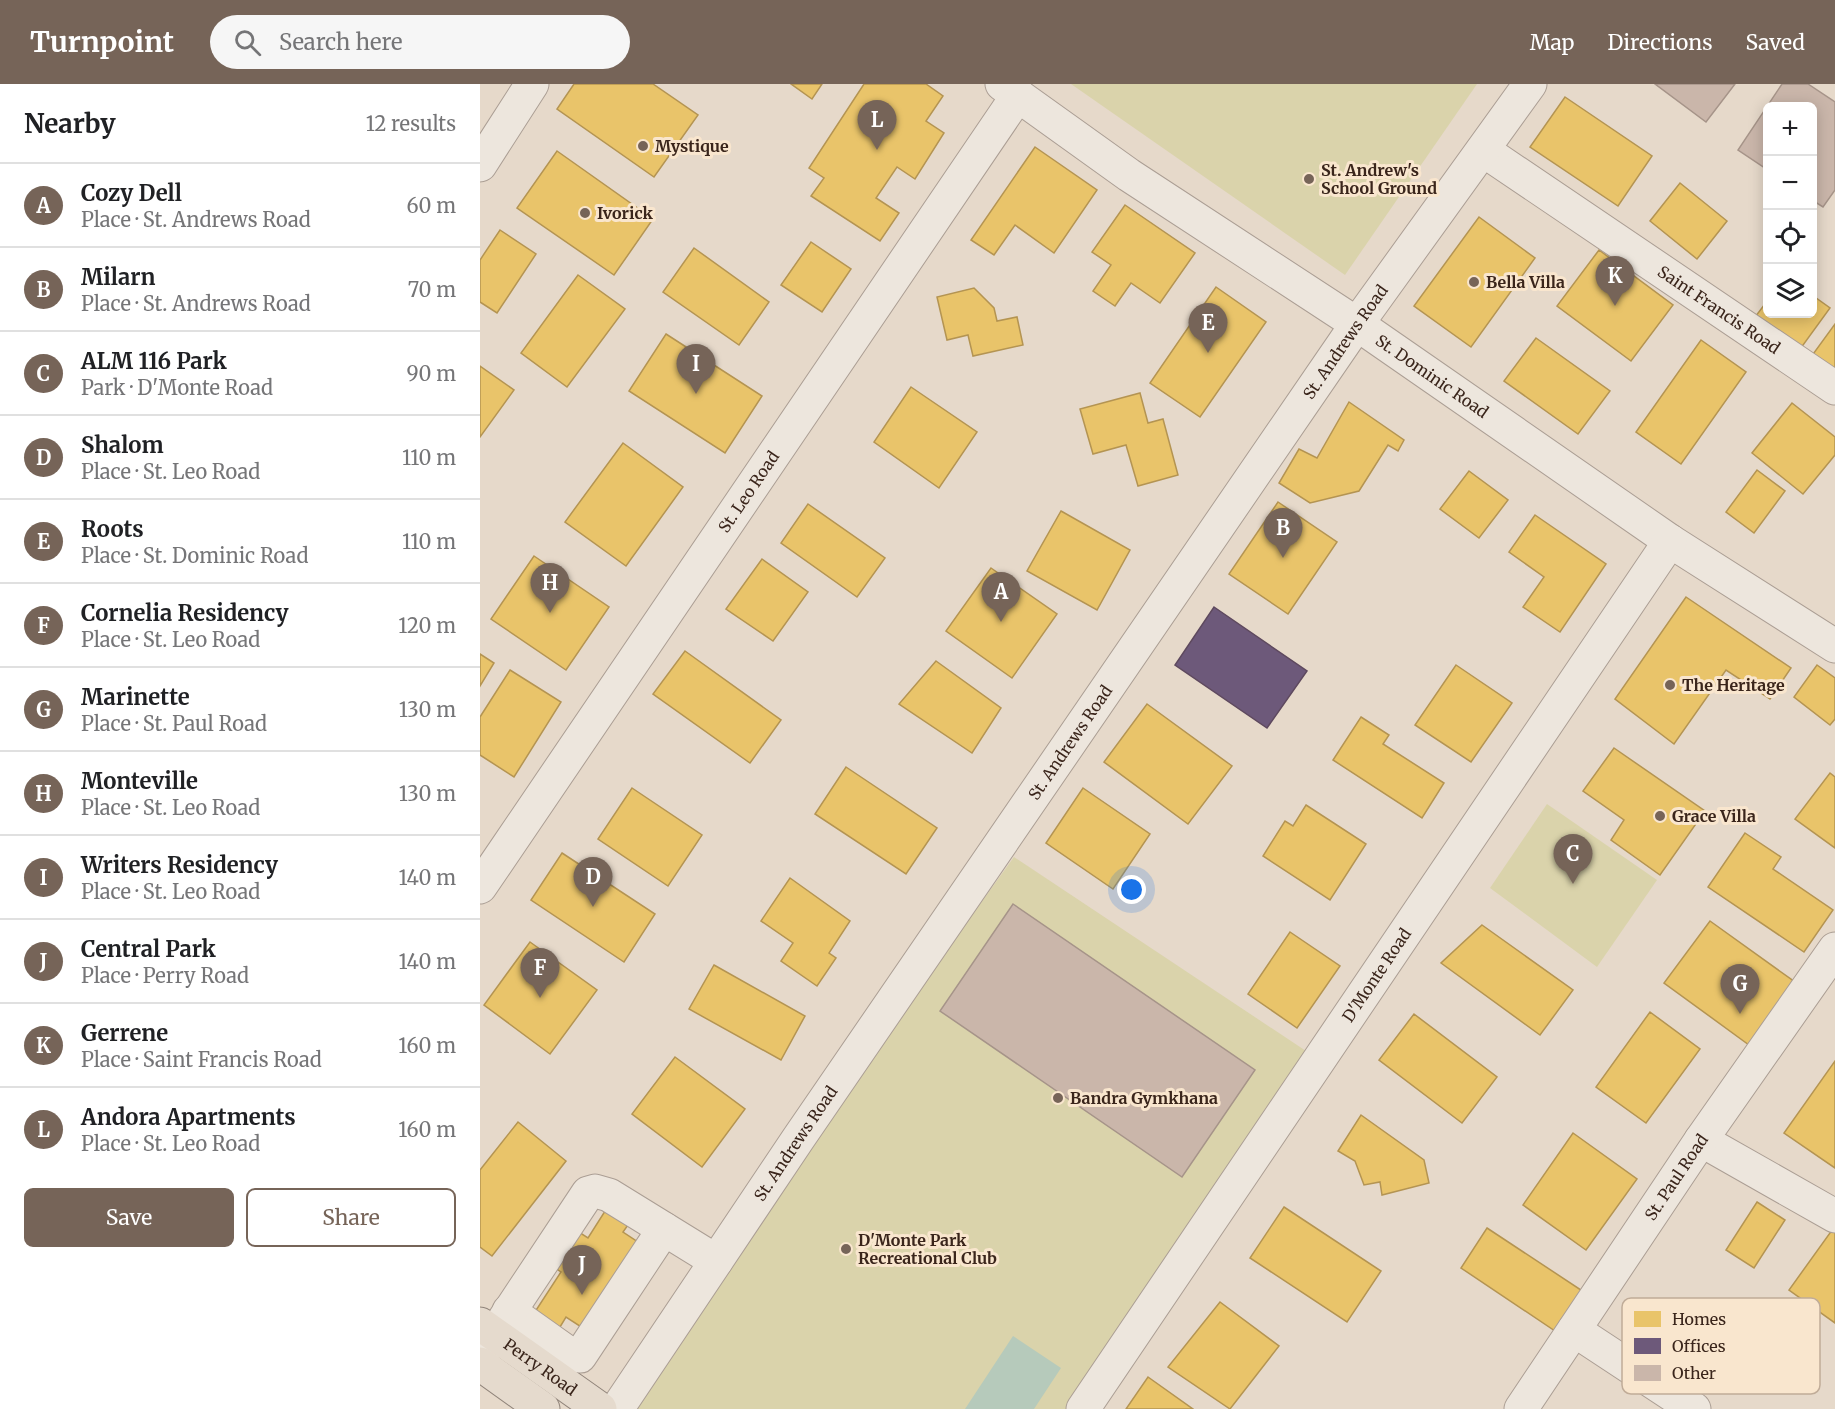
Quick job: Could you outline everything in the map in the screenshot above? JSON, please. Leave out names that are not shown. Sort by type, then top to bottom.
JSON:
[{"type":"main road","name":"Perry Road","points":[[491,1332],[600,1409]]},
{"type":"main road","name":"Perry Road","points":[[480,1364],[543,1409]]},
{"type":"street","points":[[480,165],[532,84]]},
{"type":"street","name":"St. Andrews Road","points":[[617,1409],[798,1139],[1356,324],[1530,84]]},
{"type":"street","name":"St. Dominic Road","points":[[1010,90],[1129,174],[1356,324],[1670,541],[1835,646]]},
{"type":"street","name":"St. Leo Road","points":[[480,887],[1010,90]]},
{"type":"street","name":"Saint Francis Road","points":[[1483,150],[1835,388]]},
{"type":"street","name":"D'Monte Road","points":[[1083,1409],[1670,541]]},
{"type":"street","name":"St. Paul Road","points":[[1521,1409],[1701,1140],[1835,949]]},
{"type":"street","points":[[1701,1140],[1835,1216]]},
{"type":"street","points":[[664,1229],[580,1356],[491,1332],[588,1193],[595,1191],[609,1196],[664,1229],[716,1261]]},
{"type":"street","points":[[1574,1329],[1622,1361]]},
{"type":"street","points":[[1672,1394],[1694,1409]]},
{"type":"shaded area","name":"St. Andrew's School Ground","points":[[1071,84],[1477,84],[1345,275]]},
{"type":"shaded area","points":[[1547,804],[1657,880],[1597,967],[1490,888]]},
{"type":"shaded area","name":"Bandra Gymkhana","points":[[1014,857],[1306,1051],[1071,1409],[623,1409],[806,1145]]},
{"type":"shaded area","points":[[1013,1336],[1061,1368],[1034,1409],[965,1409]]},
{"type":"building: Homes","name":"Mystique","points":[[574,84],[653,84],[698,115],[654,177],[557,109]]},
{"type":"building: Homes","points":[[791,84],[822,84],[812,99]]},
{"type":"building: Homes","points":[[864,84],[926,84],[943,96],[926,121],[944,133],[915,179],[897,167],[876,198],[899,213],[880,241],[811,196],[824,178],[809,168]]},
{"type":"building: Homes","points":[[1565,97],[1652,156],[1618,206],[1530,147]]},
{"type":"building: Homes","points":[[1035,147],[1097,190],[1054,253],[1015,225],[994,255],[971,240]]},
{"type":"building: Homes","name":"Ivorick","points":[[557,151],[653,219],[614,275],[517,208]]},
{"type":"building: Homes","points":[[1680,183],[1727,221],[1697,259],[1650,221]]},
{"type":"building: Homes","points":[[1125,205],[1195,253],[1160,303],[1131,283],[1115,306],[1093,291],[1111,265],[1092,252]]},
{"type":"building: Homes","name":"Bella Villa","points":[[1479,217],[1535,258],[1471,347],[1414,306]]},
{"type":"building: Homes","points":[[500,230],[536,254],[497,313],[480,302],[480,260]]},
{"type":"building: Homes","points":[[811,242],[851,269],[822,312],[781,285]]},
{"type":"building: Homes","points":[[694,248],[769,302],[739,345],[663,292]]},
{"type":"building: Homes","points":[[1599,250],[1673,305],[1631,361],[1557,306]]},
{"type":"building: Homes","points":[[578,275],[625,309],[567,387],[521,353]]},
{"type":"building: Homes","points":[[1216,287],[1266,322],[1200,417],[1150,383]]},
{"type":"building: Homes","points":[[974,288],[994,308],[997,321],[1017,317],[1023,345],[973,356],[968,335],[947,340],[937,297]]},
{"type":"building: Homes","points":[[1817,299],[1830,308],[1798,352],[1752,321],[1763,307],[1763,318],[1817,318]]},
{"type":"building: Homes","points":[[1835,324],[1835,380],[1808,361]]},
{"type":"building: Homes","points":[[666,334],[762,396],[725,453],[629,391]]},
{"type":"building: Homes","points":[[1536,338],[1610,391],[1578,434],[1504,381]]},
{"type":"building: Homes","points":[[1701,340],[1746,372],[1681,464],[1636,432]]},
{"type":"building: Homes","points":[[480,366],[514,390],[480,437]]},
{"type":"building: Homes","points":[[911,387],[977,432],[939,488],[874,442]]},
{"type":"building: Homes","points":[[1140,393],[1148,423],[1163,419],[1178,475],[1138,486],[1126,445],[1093,454],[1080,409]]},
{"type":"building: Homes","points":[[1349,402],[1404,440],[1398,451],[1388,445],[1359,491],[1310,503],[1279,483],[1299,449],[1317,458]]},
{"type":"building: Homes","points":[[1792,403],[1835,437],[1835,455],[1803,494],[1752,453]]},
{"type":"building: Homes","points":[[623,443],[683,487],[626,566],[565,522]]},
{"type":"building: Homes","points":[[1757,470],[1785,491],[1754,533],[1726,512]]},
{"type":"building: Homes","points":[[1469,471],[1508,500],[1479,538],[1440,509]]},
{"type":"building: Homes","points":[[1278,502],[1337,542],[1288,614],[1229,574]]},
{"type":"building: Homes","points":[[808,504],[885,558],[857,597],[781,543]]},
{"type":"building: Homes","points":[[1061,511],[1130,550],[1097,610],[1027,571]]},
{"type":"building: Homes","points":[[1535,515],[1606,564],[1560,632],[1523,607],[1544,577],[1509,552]]},
{"type":"building: Homes","points":[[534,556],[609,607],[566,670],[491,619]]},
{"type":"building: Homes","points":[[762,559],[808,592],[773,641],[726,609]]},
{"type":"building: Homes","points":[[991,568],[1057,614],[1012,678],[946,631]]},
{"type":"building: Homes","name":"The Heritage","points":[[1686,597],[1791,668],[1770,699],[1726,670],[1674,744],[1615,699]]},
{"type":"building: Homes","points":[[685,651],[781,720],[750,763],[653,694]]},
{"type":"building: Homes","points":[[480,654],[494,663],[480,686]]},
{"type":"building: Homes","points":[[936,661],[1001,708],[972,753],[899,704]]},
{"type":"building: Homes","points":[[1456,665],[1512,703],[1471,762],[1415,725]]},
{"type":"building: Homes","points":[[1817,665],[1835,678],[1835,719],[1830,725],[1794,697]]},
{"type":"building: Homes","points":[[510,670],[561,702],[514,777],[480,755],[480,717]]},
{"type":"building: Homes","points":[[1147,704],[1232,766],[1188,824],[1104,762]]},
{"type":"building: Homes","points":[[1361,717],[1389,735],[1383,744],[1444,783],[1422,818],[1333,760]]},
{"type":"building: Homes","name":"Grace Villa","points":[[1614,748],[1705,811],[1660,875],[1611,840],[1624,820],[1583,791]]},
{"type":"building: Homes","points":[[846,767],[937,828],[906,874],[815,814]]},
{"type":"building: Homes","points":[[1830,773],[1835,777],[1835,848],[1795,819]]},
{"type":"building: Homes","points":[[632,788],[702,835],[668,886],[598,839]]},
{"type":"building: Homes","points":[[1083,788],[1150,834],[1113,889],[1046,843]]},
{"type":"building: Homes","points":[[1306,805],[1366,844],[1330,900],[1263,856],[1285,821],[1293,826]]},
{"type":"building: Homes","points":[[1745,833],[1781,857],[1773,869],[1833,910],[1804,952],[1708,887]]},
{"type":"building: Homes","points":[[562,853],[655,914],[624,962],[531,900]]},
{"type":"building: Homes","points":[[790,878],[850,921],[829,953],[836,958],[817,986],[781,961],[793,943],[761,921]]},
{"type":"building: Homes","points":[[1710,921],[1795,982],[1749,1045],[1664,983]]},
{"type":"building: Homes","points":[[1482,925],[1573,990],[1540,1035],[1441,963]]},
{"type":"building: Homes","points":[[1290,932],[1340,966],[1297,1028],[1248,994]]},
{"type":"building: Homes","points":[[530,942],[597,990],[550,1054],[484,1005]]},
{"type":"building: Homes","points":[[714,965],[805,1016],[781,1060],[689,1009]]},
{"type":"building: Homes","points":[[1650,1012],[1700,1049],[1646,1123],[1596,1087]]},
{"type":"building: Homes","points":[[1414,1014],[1497,1077],[1462,1123],[1379,1060]]},
{"type":"building: Homes","points":[[675,1057],[745,1109],[702,1167],[632,1114]]},
{"type":"building: Homes","points":[[1835,1061],[1835,1168],[1784,1133]]},
{"type":"building: Homes","points":[[1361,1115],[1424,1160],[1429,1183],[1382,1195],[1380,1182],[1364,1185],[1355,1161],[1338,1151]]},
{"type":"building: Homes","points":[[518,1122],[566,1161],[492,1256],[480,1247],[480,1170]]},
{"type":"building: Homes","points":[[1573,1133],[1637,1179],[1586,1250],[1523,1205]]},
{"type":"building: Homes","points":[[1757,1202],[1785,1220],[1754,1268],[1726,1250]]},
{"type":"building: Homes","points":[[1284,1207],[1381,1271],[1347,1322],[1250,1258]]},
{"type":"building: Homes","points":[[607,1208],[630,1222],[623,1232],[647,1248],[592,1334],[566,1317],[554,1337],[529,1321],[561,1272],[548,1263],[571,1227],[588,1238]]},
{"type":"building: Homes","points":[[1835,1226],[1835,1323],[1820,1312],[1820,1298],[1800,1298],[1789,1290]]},
{"type":"building: Homes","points":[[1487,1228],[1584,1292],[1558,1333],[1461,1268]]},
{"type":"building: Homes","points":[[1220,1302],[1279,1346],[1230,1409],[1168,1367]]},
{"type":"building: Homes","points":[[1148,1377],[1193,1409],[1126,1409]]},
{"type":"building: Offices","points":[[1214,607],[1307,671],[1267,728],[1175,665]]},
{"type":"building: Other","points":[[1655,84],[1735,84],[1706,122]]},
{"type":"building: Other","points":[[1782,84],[1808,84],[1835,102],[1835,190],[1823,207],[1817,203],[1817,102],[1770,102]]},
{"type":"building: Other","points":[[1763,112],[1763,167],[1738,150]]},
{"type":"building: Other","points":[[1013,904],[1255,1070],[1182,1177],[940,1011]]},
{"type":"place","name":"Mystique","points":[[643,146]]},
{"type":"place","name":"Andora Apartments","points":[[877,150]]},
{"type":"place","name":"St. Andrew's School Ground","points":[[1309,179]]},
{"type":"place","name":"Ivorick","points":[[585,213]]},
{"type":"place","name":"Bella Villa","points":[[1474,282]]},
{"type":"place","name":"Gerrene","points":[[1615,306]]},
{"type":"place","name":"Roots","points":[[1208,353]]},
{"type":"place","name":"Writers Residency","points":[[696,394]]},
{"type":"place","name":"Milarn","points":[[1283,558]]},
{"type":"place","name":"Monteville","points":[[550,613]]},
{"type":"place","name":"Cozy Dell","points":[[1001,622]]},
{"type":"place","name":"The Heritage","points":[[1670,685]]},
{"type":"place","name":"Grace Villa","points":[[1660,816]]},
{"type":"place","name":"ALM 116 Park","points":[[1573,884]]},
{"type":"place","name":"Shalom","points":[[593,907]]},
{"type":"place","name":"Cornelia Residency","points":[[540,998]]},
{"type":"place","name":"Marinette","points":[[1740,1014]]},
{"type":"place","name":"Bandra Gymkhana","points":[[1058,1098]]},
{"type":"place","name":"D'Monte Park Recreational Club","points":[[846,1249]]},
{"type":"place","name":"Central Park","points":[[582,1295]]}]
